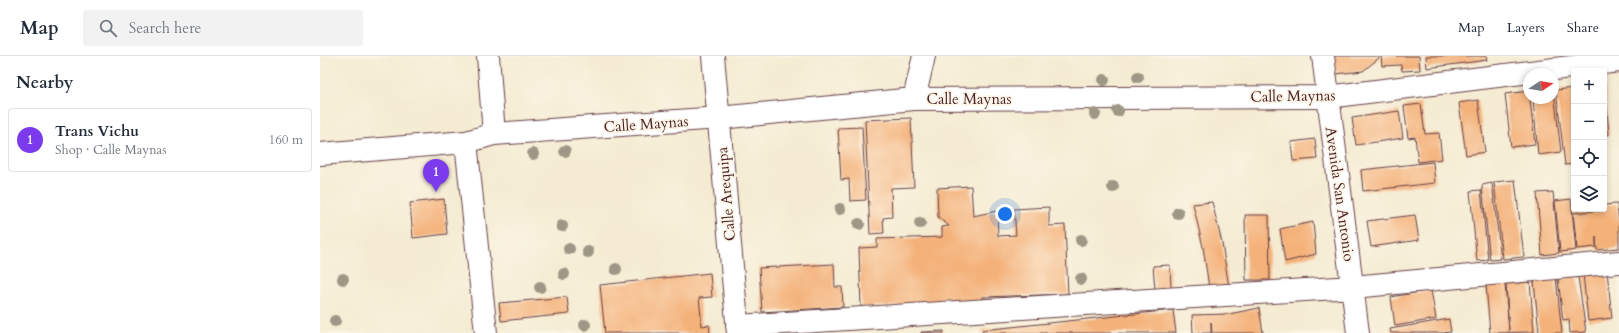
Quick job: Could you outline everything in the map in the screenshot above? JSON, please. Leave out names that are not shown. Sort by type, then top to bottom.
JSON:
[{"type":"street","points":[[488,56],[494,134]]},
{"type":"street","name":"Calle Arequipa","points":[[713,56],[738,330]]},
{"type":"street","points":[[914,99],[924,56]]},
{"type":"street","name":"Avenida San Antonio","points":[[1322,56],[1358,333]]},
{"type":"street","name":"Calle Maynas","points":[[320,154],[466,142],[494,134],[719,118],[914,99],[1327,97],[1619,61]]},
{"type":"street","points":[[466,142],[486,333]]},
{"type":"street","points":[[738,330],[1353,287],[1619,262]]},
{"type":"building","points":[[1333,56],[1379,56],[1379,58],[1363,71],[1336,74]]},
{"type":"building","points":[[1381,56],[1419,56],[1420,70],[1402,71],[1401,65],[1382,66]]},
{"type":"building","points":[[1426,56],[1486,56],[1487,60],[1427,68]]},
{"type":"building","points":[[1571,88],[1571,164],[1565,165],[1558,104],[1559,104],[1559,90]]},
{"type":"building","points":[[1523,92],[1523,104],[1530,104],[1535,144],[1511,147],[1505,94]]},
{"type":"building","points":[[1478,100],[1485,152],[1466,155],[1459,103]]},
{"type":"building","points":[[1421,104],[1425,134],[1439,133],[1442,159],[1418,162],[1415,137],[1408,138],[1404,106]]},
{"type":"building","points":[[1534,104],[1555,104],[1561,152],[1538,155]]},
{"type":"building","points":[[1607,110],[1609,135],[1607,135]]},
{"type":"building","points":[[1399,111],[1403,138],[1356,145],[1352,118]]},
{"type":"building","points":[[911,118],[914,187],[891,188],[892,217],[883,218],[884,233],[870,234],[865,120]]},
{"type":"building","points":[[862,127],[866,200],[850,201],[849,179],[841,180],[838,128]]},
{"type":"building","points":[[1315,139],[1317,159],[1293,161],[1291,142]]},
{"type":"building","points":[[1433,162],[1435,183],[1363,191],[1361,170]]},
{"type":"building","points":[[1515,180],[1524,257],[1503,259],[1494,182]]},
{"type":"building","points":[[1492,183],[1501,259],[1490,260],[1482,185]]},
{"type":"building","points":[[971,186],[973,216],[997,211],[998,236],[1016,235],[1014,209],[1049,207],[1049,226],[1065,225],[1068,294],[983,297],[983,303],[861,307],[859,248],[877,247],[877,239],[942,237],[942,227],[949,226],[938,217],[937,188]]},
{"type":"building","points":[[1481,190],[1488,260],[1477,261],[1470,191]]},
{"type":"building","points":[[1553,192],[1559,253],[1542,255],[1537,193]]},
{"type":"building","points":[[444,199],[447,234],[413,238],[410,203]]},
{"type":"building","points":[[1571,199],[1571,212],[1572,212],[1576,250],[1560,252],[1555,201]]},
{"type":"building","points":[[1212,202],[1222,243],[1230,294],[1210,294],[1203,247],[1193,204]]},
{"type":"building","points":[[1617,204],[1619,248],[1597,250],[1596,237],[1596,247],[1577,249],[1573,213],[1607,212],[1607,205]]},
{"type":"building","points":[[1245,215],[1269,215],[1270,280],[1246,280]]},
{"type":"building","points":[[1415,215],[1419,240],[1371,247],[1367,221]]},
{"type":"building","points":[[1313,222],[1316,254],[1285,262],[1280,229]]},
{"type":"building","points":[[834,264],[835,287],[842,287],[843,307],[762,312],[759,268]]},
{"type":"building","points":[[1170,265],[1171,289],[1155,289],[1153,266]]},
{"type":"building","points":[[1607,271],[1612,318],[1588,321],[1583,274]]},
{"type":"building","points":[[710,273],[712,297],[699,298],[702,326],[709,325],[710,333],[605,333],[600,285]]},
{"type":"building","points":[[1578,277],[1586,332],[1570,333],[1569,319],[1563,320],[1558,279]]},
{"type":"building","points":[[1556,278],[1562,333],[1539,333],[1534,281]]},
{"type":"building","points":[[1530,282],[1534,332],[1490,333],[1486,285],[1505,283],[1509,331],[1506,284]]},
{"type":"building","points":[[1431,290],[1436,319],[1395,326],[1391,297]]},
{"type":"building","points":[[567,297],[569,314],[501,321],[499,303]]},
{"type":"building","points":[[1259,308],[1263,333],[1212,333],[1211,322],[1211,333],[1193,333],[1192,315],[1229,314]]},
{"type":"building","points":[[1173,310],[1176,333],[983,333],[982,330]]},
{"type":"building","points":[[1449,319],[1451,332],[1391,333],[1390,329]]},
{"type":"building","points":[[944,331],[944,333],[921,333],[921,332]]},
{"type":"place","name":"Trans Vichu","points":[[436,192]]}]
